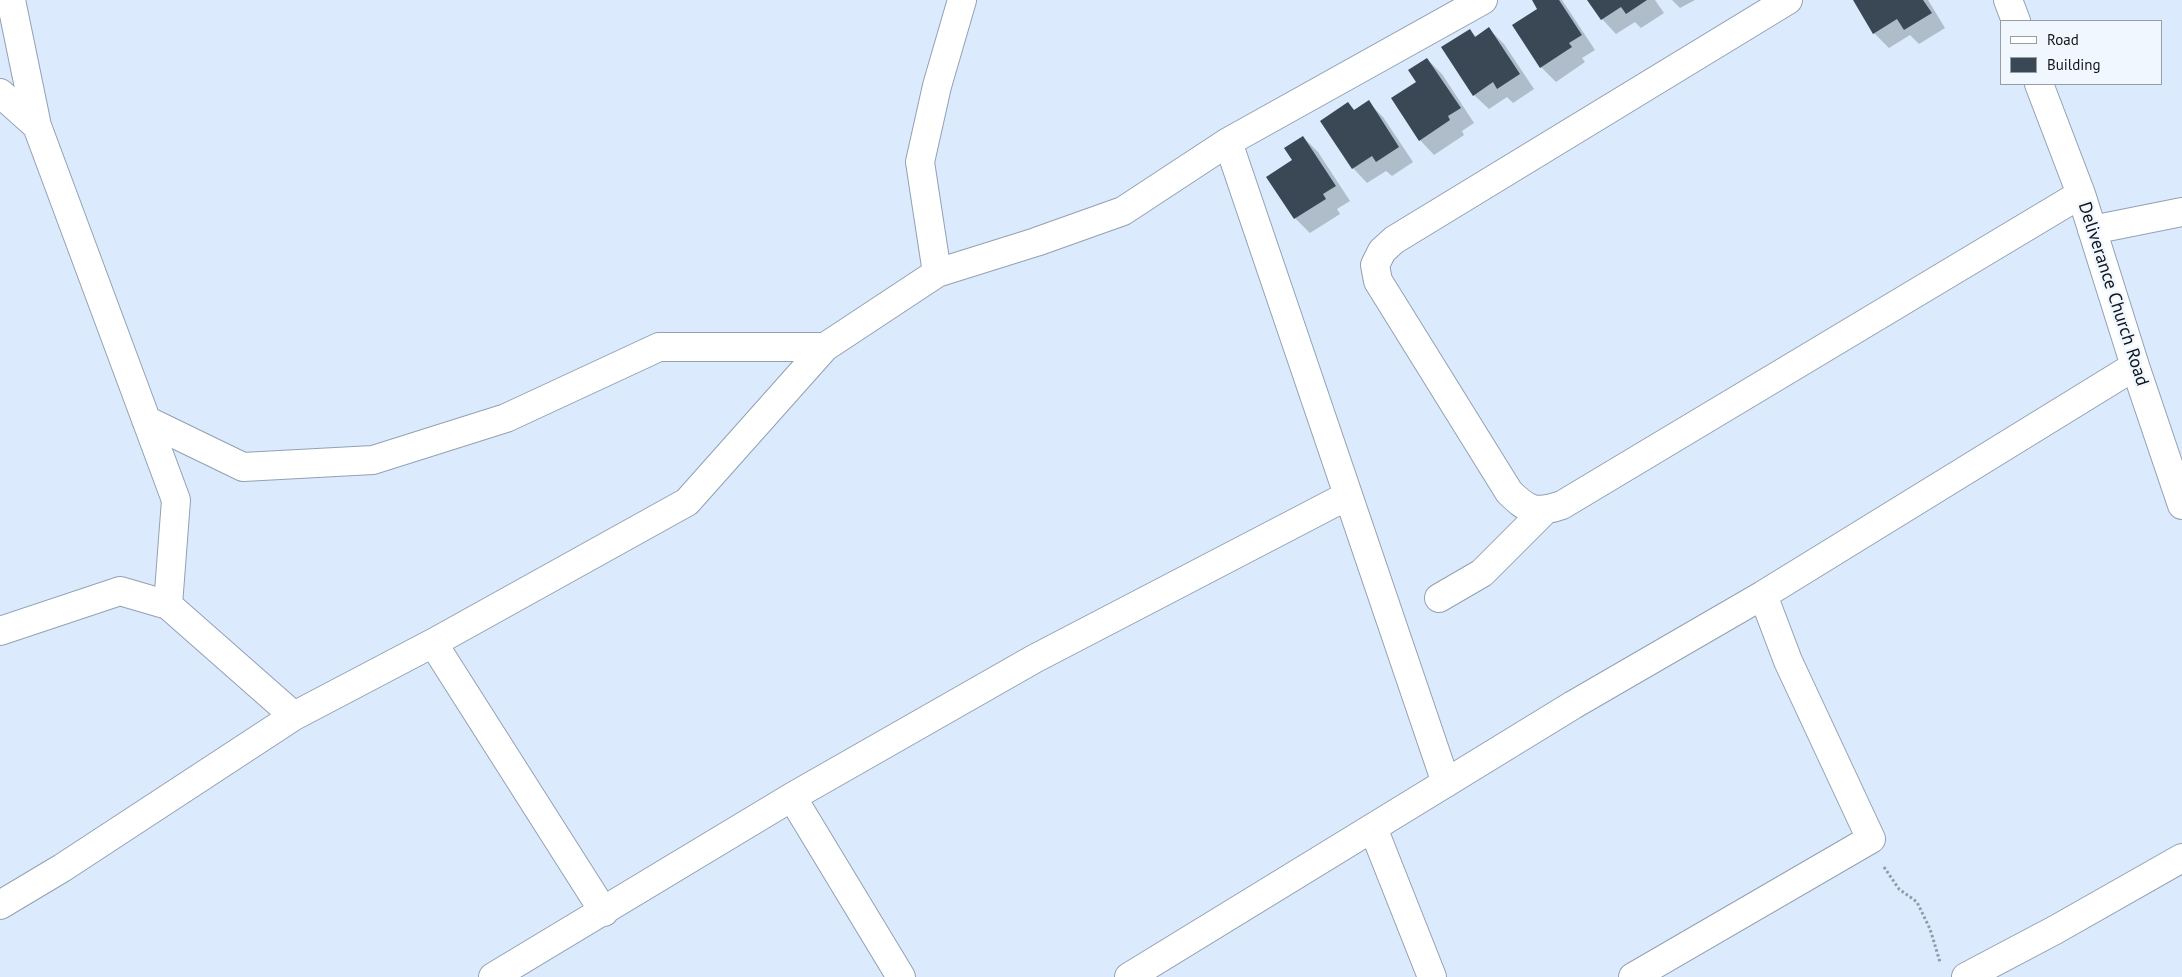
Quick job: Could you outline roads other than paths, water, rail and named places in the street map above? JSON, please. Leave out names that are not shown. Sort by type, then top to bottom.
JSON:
[{"type":"street","points":[[11,0],[37,126],[176,500],[168,606]]},
{"type":"street","points":[[937,273],[920,162],[937,86],[962,0]]},
{"type":"street","points":[[0,905],[62,868],[294,716],[433,643],[687,502],[826,346],[937,273],[1036,242],[1123,211],[1228,142],[1483,0]]},
{"type":"street","points":[[1544,511],[1525,507],[1509,492],[1378,281],[1375,265],[1382,251],[1394,240],[1788,0]]},
{"type":"street","points":[[2008,0],[2016,20]]},
{"type":"street","name":"Deliverance Church Road","points":[[2039,85],[2081,194],[2135,366],[2177,473],[2182,506]]},
{"type":"street","points":[[0,93],[37,126]]},
{"type":"street","points":[[1228,142],[1446,783]]},
{"type":"street","points":[[1439,598],[1482,573],[1544,511],[1562,505],[2081,194]]},
{"type":"street","points":[[2092,230],[2182,212]]},
{"type":"street","points":[[146,420],[243,467],[373,460],[506,418],[659,346],[826,346]]},
{"type":"street","points":[[1129,977],[1573,705],[1763,595],[2135,366]]},
{"type":"street","points":[[493,977],[604,912],[792,797],[1034,659],[1348,496]]},
{"type":"street","points":[[0,631],[120,591],[168,606],[294,716]]},
{"type":"street","points":[[1633,977],[1871,839],[1788,661],[1763,595]]},
{"type":"street","points":[[433,643],[604,912]]},
{"type":"street","points":[[792,797],[901,977]]},
{"type":"street","points":[[1374,828],[1432,977]]},
{"type":"street","points":[[1954,973],[2055,930],[2182,858]]}]
